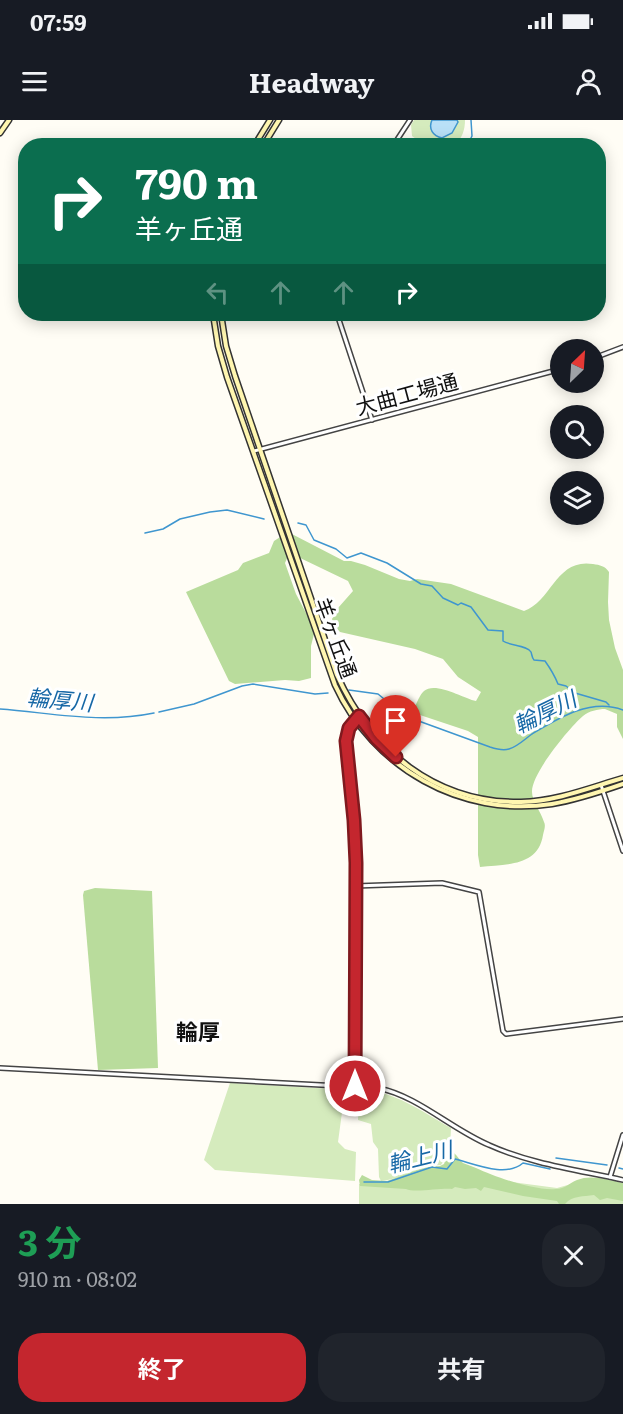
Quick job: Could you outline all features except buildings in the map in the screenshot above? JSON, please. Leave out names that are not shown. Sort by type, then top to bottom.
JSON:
[{"type":"main road","points":[[0,133],[9,120]]},
{"type":"main road","points":[[259,138],[270,120]]},
{"type":"main road","points":[[267,138],[279,120]]},
{"type":"main road","name":"羊ヶ丘通","points":[[214,321],[218,346],[335,685],[355,721],[385,754],[408,772],[430,785],[472,801],[515,807],[552,804],[623,784]]},
{"type":"main road","name":"羊ヶ丘通","points":[[222,321],[232,366],[337,675],[359,716],[376,738],[396,757],[433,781],[460,792],[498,800],[521,802],[561,797],[623,778]]},
{"type":"street","points":[[398,138],[410,120]]},
{"type":"street","points":[[339,321],[372,420]]},
{"type":"street","points":[[604,354],[623,347]]},
{"type":"street","name":"大曲工場通","points":[[254,451],[550,372]]},
{"type":"street","points":[[355,1086],[354,820],[346,741],[349,728],[359,716]]},
{"type":"street","points":[[601,785],[623,851]]},
{"type":"street","points":[[355,886],[442,883],[479,892],[503,1031],[506,1034],[623,1019]]},
{"type":"street","points":[[0,1068],[355,1086],[386,1090],[403,1097],[467,1134],[502,1150],[548,1164],[623,1180]]},
{"type":"street","points":[[610,1177],[623,1135]]},
{"type":"green space","points":[[414,120],[465,120],[461,138],[415,138],[412,136],[411,125]]},
{"type":"green space","points":[[288,532],[344,561],[365,565],[399,579],[451,584],[524,611],[541,599],[571,567],[593,564],[602,566],[609,572],[609,620],[623,670],[623,739],[617,727],[617,714],[605,709],[585,714],[561,740],[544,763],[533,784],[532,795],[545,825],[540,845],[535,853],[519,862],[480,867],[478,855],[478,737],[468,731],[417,714],[414,708],[423,692],[429,688],[442,689],[476,701],[481,692],[458,677],[443,659],[415,649],[340,632],[332,619],[338,608],[353,591],[348,581],[296,556],[288,556],[285,563],[296,594],[315,630],[311,646],[311,678],[299,681],[235,684],[229,681],[186,592],[238,570],[243,563],[269,553],[274,541]]},
{"type":"green space","points":[[95,888],[152,891],[158,1068],[98,1070],[83,895],[84,891]]},
{"type":"green space","points":[[230,1083],[352,1090],[353,1105],[343,1105],[338,1142],[345,1149],[356,1152],[355,1181],[215,1170],[204,1160]]},
{"type":"green space","points":[[359,1089],[396,1098],[451,1128],[450,1150],[441,1165],[426,1167],[381,1181],[378,1149],[373,1142],[371,1124],[358,1120]]},
{"type":"green space","points":[[454,1153],[465,1164],[504,1179],[537,1188],[559,1189],[582,1178],[600,1178],[623,1183],[623,1201],[607,1198],[600,1200],[594,1195],[575,1198],[565,1204],[559,1204],[557,1201],[484,1187],[481,1191],[476,1188],[455,1187],[415,1191],[360,1186],[359,1180],[362,1175],[372,1180],[387,1181],[425,1167],[440,1166],[444,1164],[447,1156]]},
{"type":"green space","points":[[489,1179],[557,1188],[589,1179],[623,1185],[623,1204],[359,1204],[359,1184],[398,1185]]},
{"type":"water","points":[[432,120],[457,120],[458,122],[452,133],[442,138],[432,132]]},
{"type":"waterway","points":[[471,120],[471,138]]},
{"type":"waterway","points":[[145,533],[163,529],[180,519],[210,512],[227,510],[264,519]]},
{"type":"waterway","points":[[298,523],[306,525],[314,540],[336,549],[347,558],[361,553],[387,563],[421,584],[432,586],[443,598],[458,605],[461,603],[471,607],[488,630],[503,631],[503,641],[529,650],[534,660],[545,661],[558,684],[566,686],[575,693],[606,702],[609,705]]},
{"type":"waterway","name":"輪厚川","points":[[159,712],[194,704],[253,684],[315,694],[328,693]]},
{"type":"waterway","name":"輪厚川","points":[[349,690],[378,694],[405,716],[502,750],[515,747],[532,734],[576,711],[599,706],[623,710]]},
{"type":"waterway","name":"輪厚川","points":[[0,709],[96,718],[154,713]]},
{"type":"waterway","name":"輪上川","points":[[556,1158],[607,1165]]},
{"type":"waterway","name":"輪上川","points":[[364,1182],[388,1182],[432,1167],[447,1169],[455,1159],[499,1170],[516,1167],[523,1163],[550,1169]]},
{"type":"waterway","name":"輪上川","points":[[619,1168],[623,1169]]},
{"type":"district","name":"輪厚","points":[[198,1032]]},
{"type":"route","points":[[355,1086],[356,863],[346,741],[349,728],[359,716],[376,738],[396,757]]}]
